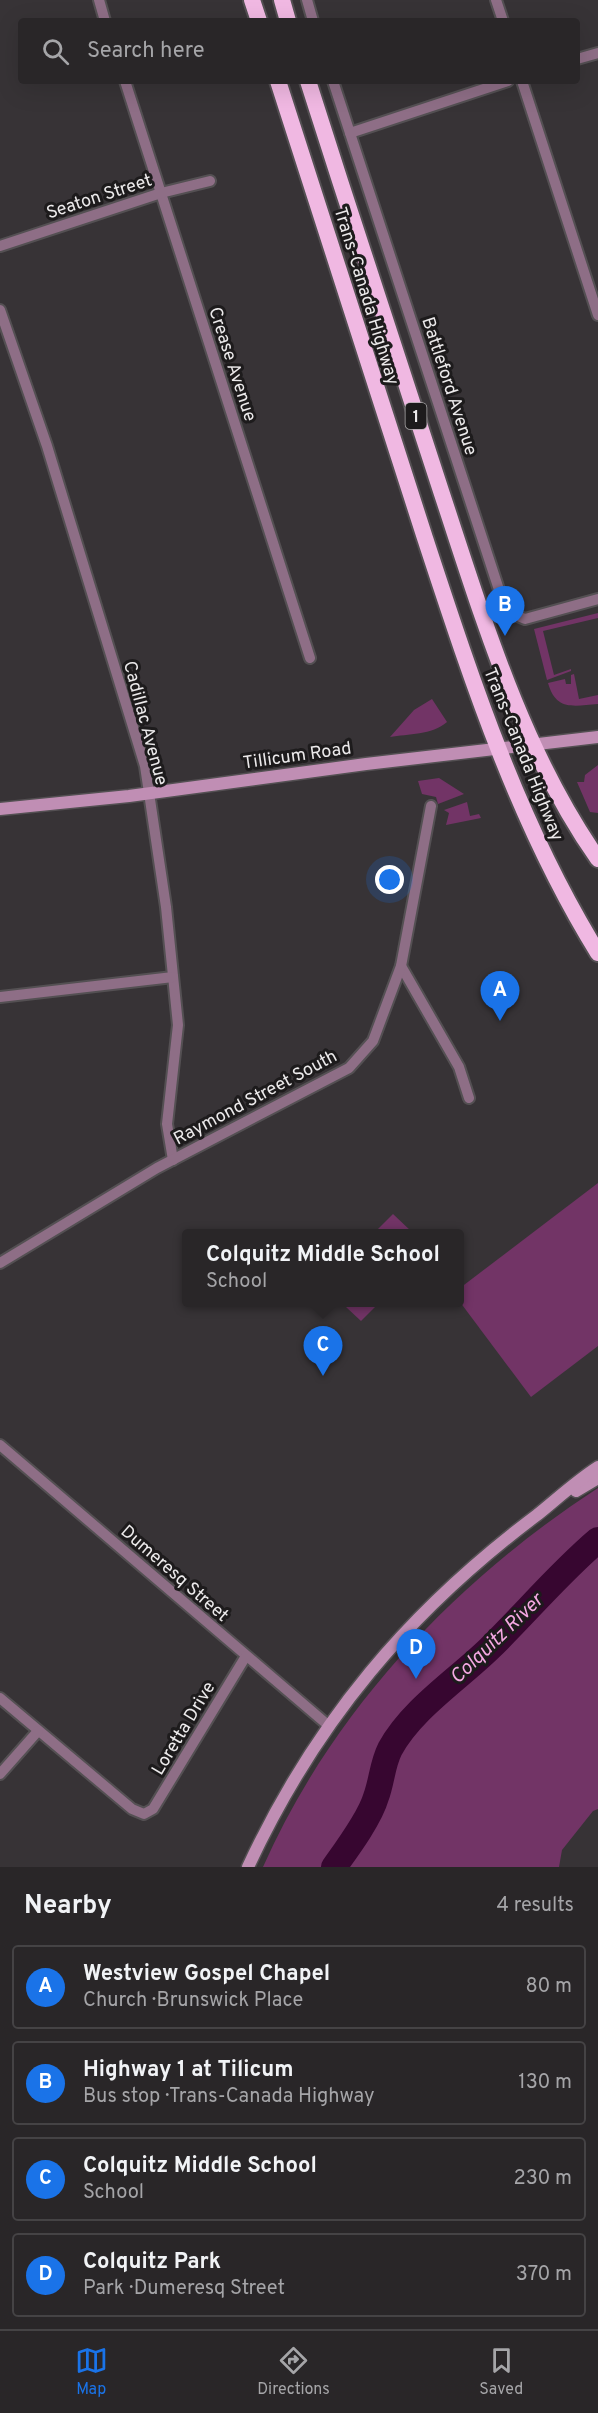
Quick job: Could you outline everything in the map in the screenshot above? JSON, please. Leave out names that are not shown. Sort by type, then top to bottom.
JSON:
[{"type":"highway","points":[[252,0],[258,18]]},
{"type":"highway","points":[[282,0],[287,18]]},
{"type":"highway","name":"Trans-Canada Highway","points":[[279,84],[448,608],[500,750],[529,825],[553,874],[598,953]]},
{"type":"highway","name":"Trans-Canada Highway","points":[[309,84],[483,614],[536,746],[574,825],[598,859]]},
{"type":"main road","name":"Tillicum Road","points":[[0,809],[149,794],[366,764],[598,737]]},
{"type":"main road","points":[[248,1867],[280,1804],[329,1726],[396,1641],[460,1575],[598,1467]]},
{"type":"main road","points":[[537,1515],[598,1478]]},
{"type":"street","points":[[99,0],[104,18]]},
{"type":"street","points":[[307,0],[313,18]]},
{"type":"street","points":[[496,0],[502,18]]},
{"type":"street","points":[[580,58],[598,53]]},
{"type":"street","name":"Crease Avenue","points":[[126,84],[310,658]]},
{"type":"street","name":"Battleford Avenue","points":[[334,84],[503,602],[513,614],[525,619],[598,600]]},
{"type":"street","points":[[350,133],[499,84]]},
{"type":"street","points":[[523,84],[598,315]]},
{"type":"street","name":"Seaton Street","points":[[0,246],[161,193],[210,181]]},
{"type":"street","name":"Cadillac Avenue","points":[[0,310],[47,446],[145,766],[178,1025],[167,1124],[173,1160]]},
{"type":"street","name":"Raymond Street South","points":[[0,1263],[173,1160],[349,1068],[373,1041],[401,966],[431,806]]},
{"type":"street","points":[[401,966],[459,1067],[469,1098]]},
{"type":"street","points":[[0,997],[173,977]]},
{"type":"street","name":"Dumeresq Street","points":[[0,1445],[329,1726]]},
{"type":"street","name":"Loretta Drive","points":[[39,1731],[132,1809],[144,1814],[153,1809],[246,1656]]},
{"type":"street","points":[[0,1698],[39,1731],[0,1774]]},
{"type":"shaded area","points":[[598,613],[598,618],[543,631],[554,675],[571,669],[571,671],[547,680],[534,629]]},
{"type":"shaded area","points":[[574,674],[579,699],[598,695],[598,704],[567,705],[551,692],[548,683],[565,679],[566,684],[571,684],[571,675]]},
{"type":"shaded area","points":[[432,699],[447,722],[427,732],[390,737],[414,710]]},
{"type":"shaded area","points":[[598,765],[598,813],[590,812],[577,782],[584,782],[585,775]]},
{"type":"shaded area","points":[[439,778],[464,794],[438,804],[436,797],[422,794],[418,781]]},
{"type":"shaded area","points":[[467,802],[470,816],[479,814],[481,818],[446,825],[449,813],[444,810]]},
{"type":"shaded area","points":[[598,1183],[598,1346],[531,1397],[464,1307],[464,1285]]},
{"type":"shaded area","points":[[393,1214],[409,1229],[378,1229]]},
{"type":"shaded area","points":[[346,1307],[375,1307],[361,1321]]},
{"type":"shaded area","points":[[598,1488],[598,1809],[593,1811],[562,1850],[559,1867],[263,1867],[291,1810],[324,1755],[362,1703],[403,1654],[448,1607],[495,1564],[546,1524]]},
{"type":"waterway","name":"Colquitz River","points":[[334,1867],[369,1814],[378,1791],[385,1761],[399,1734],[423,1708],[489,1649],[598,1540]]},
{"type":"place","name":"Highway 1 at Tilicum","points":[[505,636]]},
{"type":"place","name":"Westview Gospel Chapel","points":[[500,1021]]},
{"type":"place","name":"Colquitz Middle School","points":[[323,1376]]},
{"type":"place","name":"Colquitz Park","points":[[416,1679]]}]
